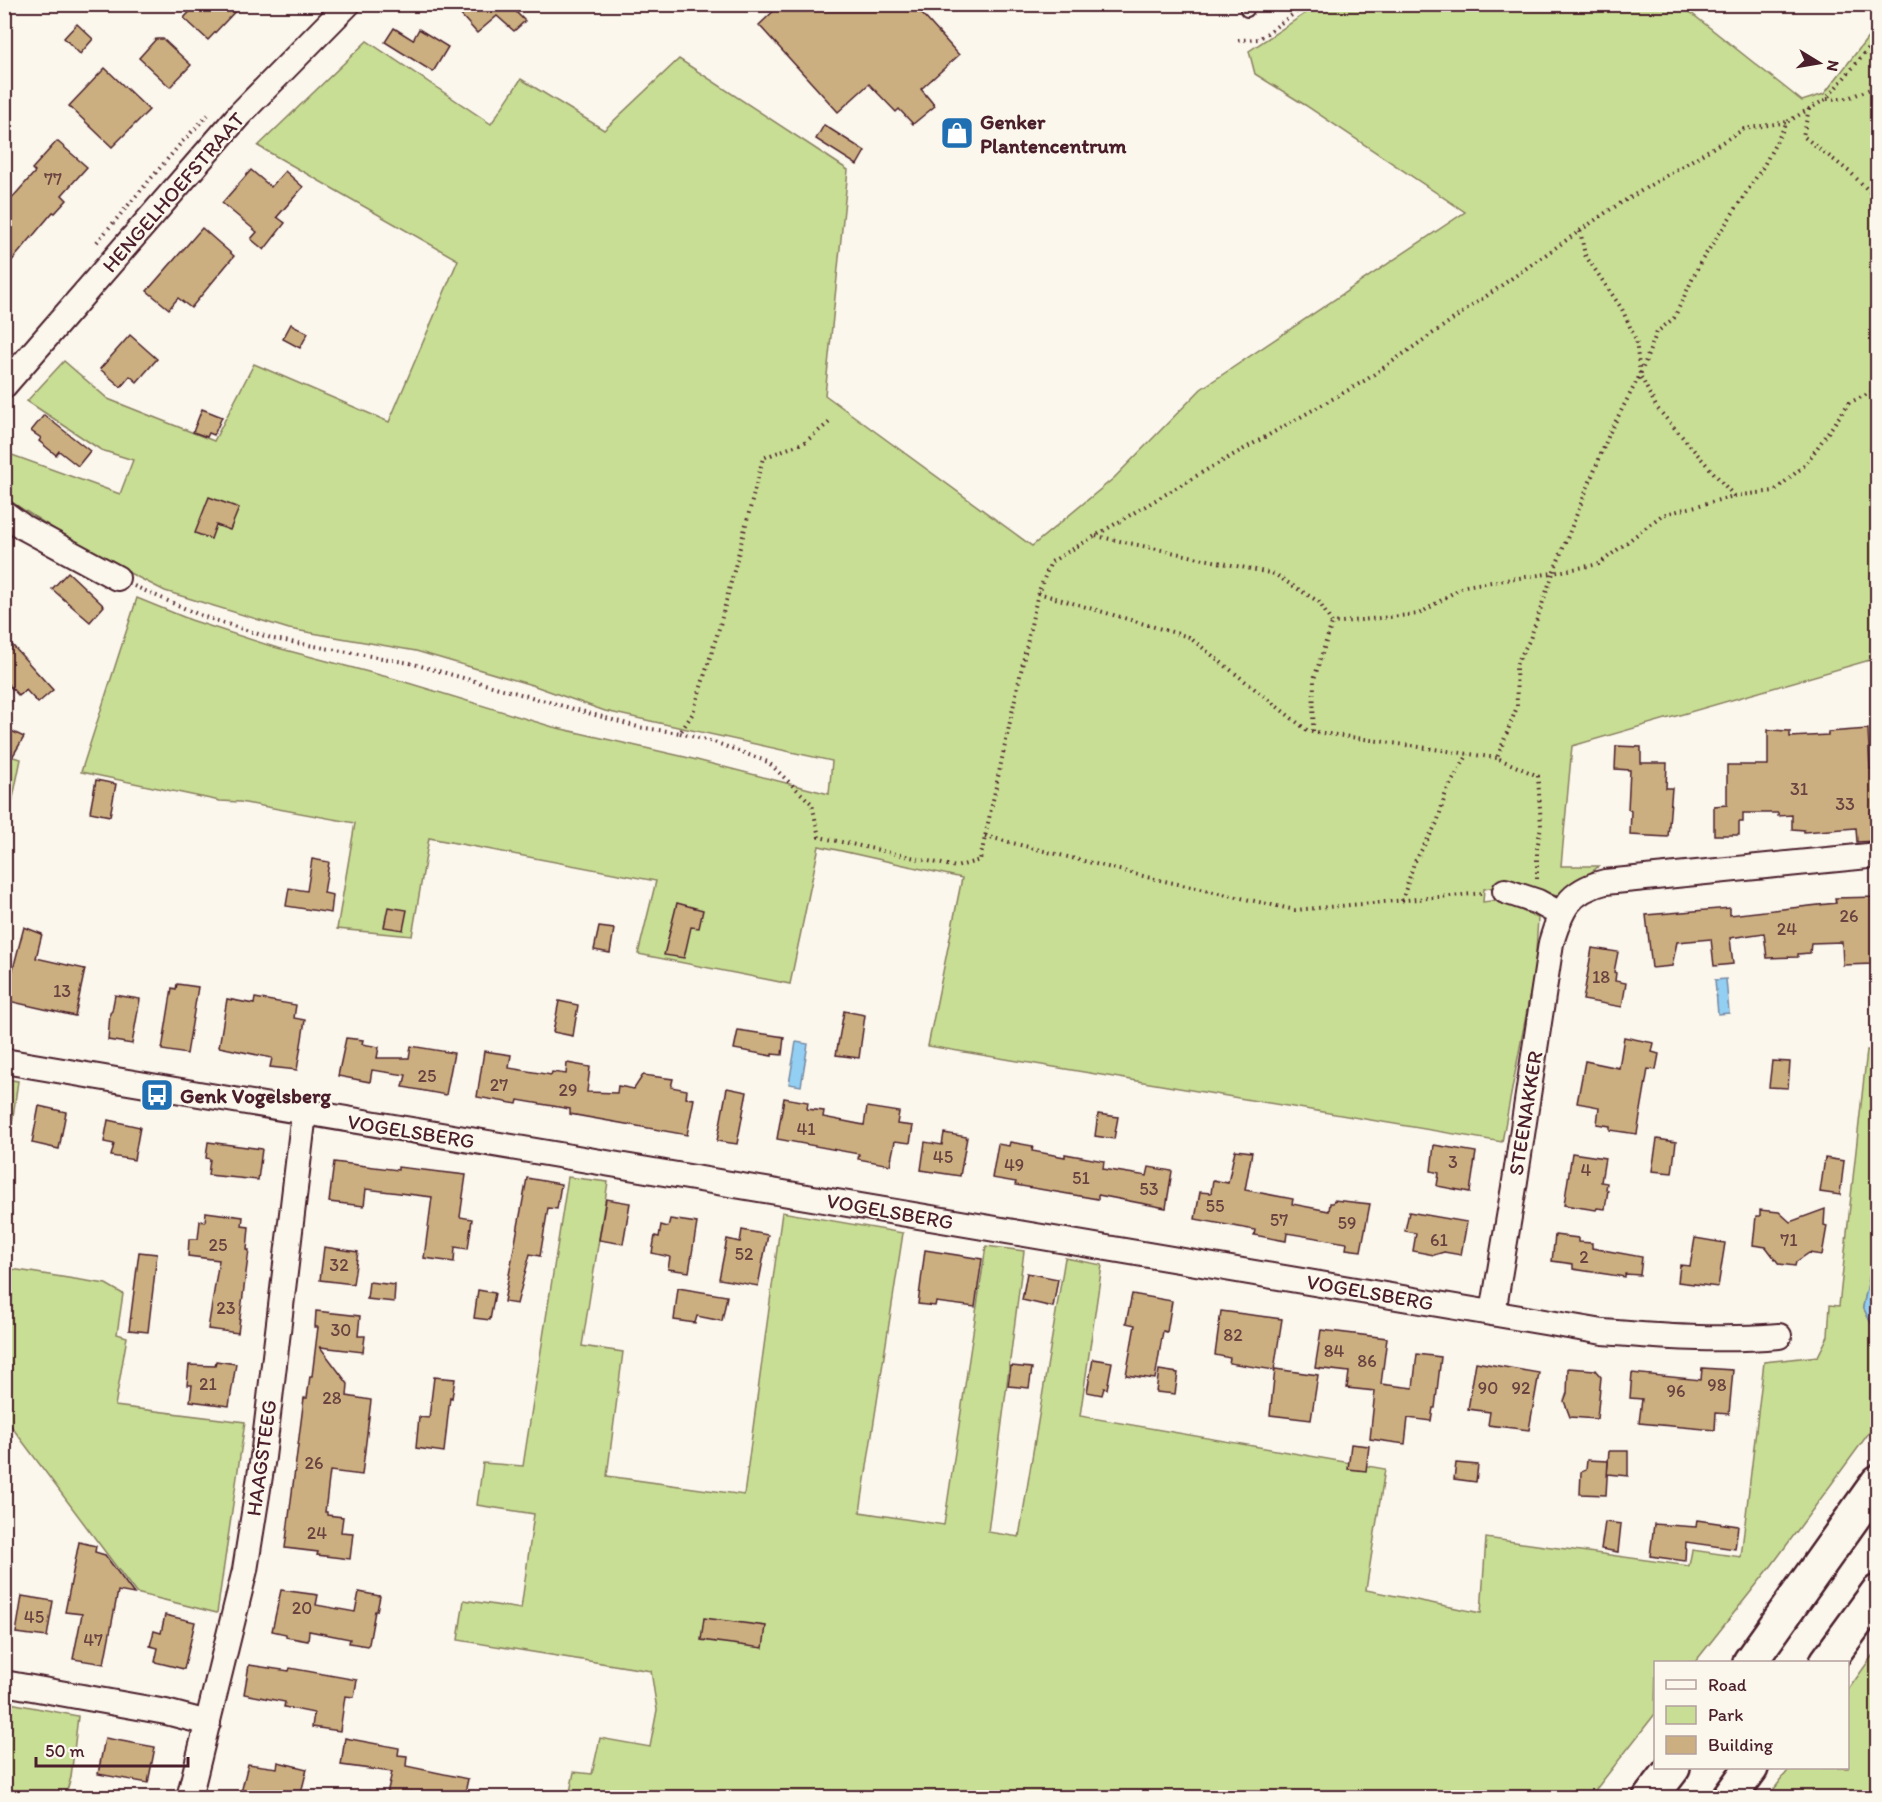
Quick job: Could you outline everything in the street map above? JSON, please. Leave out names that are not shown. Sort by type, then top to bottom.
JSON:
[{"type":"highway","points":[[1751,1661],[1878,1482]]},
{"type":"highway","points":[[1828,1661],[1878,1592]]},
{"type":"highway","points":[[1650,1797],[1671,1769]]},
{"type":"highway","points":[[1729,1797],[1750,1769]]},
{"type":"street","name":"HENGELHOEFSTRAAT","points":[[4,386],[240,114],[348,4]]},
{"type":"street","points":[[4,513],[23,527],[117,578]]},
{"type":"street","name":"STEENAKKER","points":[[1493,1313],[1551,944],[1560,914],[1576,893],[1589,886],[1605,882],[1878,855]]},
{"type":"street","points":[[1505,891],[1538,902],[1560,914]]},
{"type":"street","name":"VOGELSBERG","points":[[4,1061],[1603,1332],[1737,1340],[1779,1336]]},
{"type":"street","name":"HAAGSTEEG","points":[[189,1797],[245,1570],[258,1491],[304,1113]]},
{"type":"street","points":[[4,1683],[166,1712],[208,1723]]},
{"type":"path","points":[[1238,40],[1259,39],[1307,4]]},
{"type":"path","points":[[117,578],[202,616],[274,639],[410,663],[638,727],[680,733],[717,743],[768,762],[812,804],[819,837],[956,867],[980,860],[1038,593],[1051,562],[1366,380],[1611,209],[1744,129],[1787,122],[1826,99],[1878,38]]},
{"type":"path","points":[[1826,99],[1848,98],[1878,86]]},
{"type":"path","points":[[1810,108],[1803,136],[1851,173],[1878,200]]},
{"type":"path","points":[[1497,758],[1517,707],[1516,665],[1530,639],[1553,573],[1610,432],[1640,375],[1657,332],[1674,318],[1700,262],[1763,167],[1787,122]]},
{"type":"path","points":[[1580,230],[1585,255],[1622,309],[1636,340],[1640,375],[1657,408],[1734,496]]},
{"type":"path","points":[[1332,623],[1419,614],[1464,586],[1599,564],[1662,515],[1734,496],[1774,491],[1805,465],[1849,403],[1878,389]]},
{"type":"path","points":[[680,733],[693,713],[720,625],[763,458],[805,442],[831,421]]},
{"type":"path","points":[[1095,536],[1274,574],[1319,602],[1332,623],[1314,679],[1313,731]]},
{"type":"path","points":[[1038,593],[1190,637],[1308,730],[1497,758],[1538,776],[1541,826],[1536,849],[1538,902]]},
{"type":"path","points":[[1402,901],[1414,863],[1437,823],[1446,792],[1468,754]]},
{"type":"path","points":[[986,836],[1151,878],[1295,910],[1505,891]]},
{"type":"green space","points":[[1318,5],[1681,5],[1802,101],[1824,94],[1877,26],[1877,658],[1572,746],[1561,866],[1599,866],[1560,897],[1516,884],[1484,889],[1483,902],[1499,900],[1538,918],[1535,968],[1502,1142],[928,1046],[962,878],[819,846],[790,984],[638,954],[656,881],[429,838],[412,936],[337,929],[355,823],[240,802],[220,801],[81,772],[137,598],[191,620],[274,647],[395,679],[553,727],[685,757],[829,794],[832,761],[605,711],[532,685],[416,651],[289,629],[165,591],[100,558],[5,498],[4,452],[120,494],[133,460],[101,450],[27,401],[64,361],[108,399],[214,441],[254,364],[389,422],[458,260],[258,146],[367,41],[491,124],[521,79],[604,130],[679,59],[848,170],[825,395],[1032,546],[1114,478],[1201,389],[1465,212],[1255,74],[1249,51]]},
{"type":"green space","points":[[5,755],[21,759],[5,837]]},
{"type":"green space","points":[[1867,1050],[1877,1051],[1877,1208],[1874,1255],[1863,1307],[1871,1323],[1877,1323],[1877,1422],[1772,1565],[1696,1661],[1654,1661],[1654,1715],[1590,1797],[569,1797],[574,1772],[592,1774],[600,1738],[650,1747],[657,1710],[651,1671],[458,1640],[464,1600],[521,1609],[534,1514],[477,1505],[483,1463],[523,1466],[568,1177],[608,1182],[582,1346],[623,1352],[607,1476],[744,1495],[782,1212],[903,1233],[860,1512],[944,1525],[986,1246],[1024,1251],[988,1532],[1019,1537],[1065,1258],[1102,1265],[1080,1416],[1385,1469],[1366,1590],[1481,1613],[1486,1538],[1689,1566],[1692,1550],[1741,1557],[1764,1362],[1818,1356],[1828,1336],[1830,1305],[1839,1306]]},
{"type":"green space","points":[[4,1079],[18,1081],[5,1174]]},
{"type":"green space","points":[[5,1268],[106,1284],[123,1294],[117,1334],[127,1337],[115,1406],[245,1422],[217,1613],[136,1593],[5,1418]]},
{"type":"green space","points":[[1877,1649],[1877,1797],[1768,1797],[1789,1769],[1849,1769],[1849,1689]]},
{"type":"green space","points":[[5,1702],[78,1716],[71,1777],[65,1797],[5,1797]]},
{"type":"water","points":[[1726,979],[1729,1013],[1718,1014],[1715,980]]},
{"type":"water","points":[[796,1042],[808,1044],[801,1086],[789,1084]]},
{"type":"water","points":[[1877,1208],[1878,1323],[1871,1323],[1863,1307],[1874,1255]]},
{"type":"building","points":[[197,4],[242,4],[208,40],[184,18]]},
{"type":"building","points":[[451,4],[527,4],[517,13],[525,21],[514,31],[497,16],[477,33]]},
{"type":"building","points":[[781,4],[913,4],[959,55],[921,89],[935,106],[913,124],[899,109],[896,112],[869,84],[838,112],[759,25]]},
{"type":"building","points":[[77,24],[93,39],[80,54],[64,38]]},
{"type":"building","points":[[394,28],[413,40],[419,29],[448,47],[433,72],[385,42]]},
{"type":"building","points":[[156,39],[163,39],[191,65],[170,87],[139,58]]},
{"type":"building","points":[[105,68],[149,110],[112,147],[69,106]]},
{"type":"building","points":[[824,125],[865,151],[857,165],[816,139]]},
{"type":"building","points":[[57,141],[87,167],[62,195],[67,200],[55,213],[53,212],[4,270],[4,207],[35,172],[32,169]]},
{"type":"building","points":[[251,170],[271,187],[285,171],[303,187],[277,217],[285,223],[264,250],[251,239],[257,232],[222,203]]},
{"type":"building","points":[[202,228],[234,256],[191,308],[178,298],[169,309],[147,291]]},
{"type":"building","points":[[291,324],[308,333],[300,348],[283,339]]},
{"type":"building","points":[[130,335],[157,359],[137,382],[130,376],[121,387],[100,369]]},
{"type":"building","points":[[202,409],[222,417],[214,435],[209,433],[207,437],[193,432]]},
{"type":"building","points":[[44,415],[90,451],[78,466],[59,451],[56,455],[39,441],[41,438],[31,431]]},
{"type":"building","points":[[209,497],[239,508],[230,530],[216,525],[211,539],[195,533]]},
{"type":"building","points":[[68,572],[104,606],[90,622],[52,589]]},
{"type":"building","points":[[4,636],[53,690],[38,703],[26,690],[19,696],[4,680]]},
{"type":"building","points":[[1868,729],[1870,769],[1878,769],[1878,787],[1875,787],[1877,813],[1873,813],[1875,841],[1857,842],[1856,828],[1804,832],[1804,830],[1792,829],[1792,815],[1778,816],[1778,813],[1743,813],[1743,822],[1739,822],[1739,835],[1714,835],[1714,806],[1727,805],[1727,765],[1768,765],[1768,730],[1790,731],[1790,737],[1828,735],[1828,732]]},
{"type":"building","points":[[9,730],[24,737],[4,771],[4,740]]},
{"type":"building","points":[[1616,746],[1641,747],[1641,763],[1667,763],[1666,788],[1672,788],[1668,837],[1630,835],[1631,811],[1628,809],[1630,770],[1615,769]]},
{"type":"building","points":[[96,780],[116,784],[110,816],[90,812]]},
{"type":"building","points":[[312,859],[329,862],[324,893],[333,895],[331,913],[286,906],[289,888],[307,891]]},
{"type":"building","points":[[1878,897],[1878,956],[1873,957],[1874,964],[1843,965],[1842,942],[1811,943],[1810,953],[1798,954],[1798,957],[1767,958],[1764,933],[1730,938],[1733,964],[1714,966],[1711,939],[1677,942],[1672,966],[1652,968],[1646,915],[1730,908],[1730,915],[1836,903],[1835,898]]},
{"type":"building","points":[[677,903],[703,910],[699,928],[691,927],[684,958],[664,955]]},
{"type":"building","points":[[388,907],[407,910],[403,930],[384,927]]},
{"type":"building","points":[[24,927],[42,934],[36,958],[85,969],[75,1016],[4,1000],[4,972],[12,973]]},
{"type":"building","points":[[599,927],[614,929],[610,953],[594,950]]},
{"type":"building","points":[[1592,948],[1618,952],[1614,972],[1616,973],[1615,981],[1626,983],[1622,1007],[1583,1000]]},
{"type":"building","points":[[177,984],[198,987],[187,1054],[162,1050],[172,988],[176,989]]},
{"type":"building","points":[[115,995],[140,999],[132,1044],[108,1040],[110,1013]]},
{"type":"building","points":[[255,998],[296,1005],[294,1018],[305,1020],[297,1070],[270,1067],[272,1058],[219,1047],[227,999],[254,1004]]},
{"type":"building","points":[[559,1001],[578,1005],[573,1036],[553,1032]]},
{"type":"building","points":[[844,1011],[865,1015],[859,1058],[836,1055]]},
{"type":"building","points":[[738,1030],[784,1037],[782,1055],[772,1054],[772,1056],[734,1049]]},
{"type":"building","points":[[1624,1037],[1654,1043],[1652,1052],[1659,1054],[1656,1070],[1648,1069],[1637,1134],[1610,1130],[1610,1126],[1597,1124],[1599,1107],[1577,1103],[1585,1061],[1619,1068]]},
{"type":"building","points":[[346,1038],[363,1040],[362,1044],[379,1047],[377,1058],[409,1058],[411,1046],[454,1053],[446,1095],[403,1087],[406,1075],[372,1070],[370,1082],[338,1076]]},
{"type":"building","points":[[484,1051],[511,1055],[509,1068],[551,1075],[552,1072],[566,1074],[567,1063],[590,1067],[587,1092],[617,1093],[618,1086],[634,1089],[643,1075],[673,1079],[671,1087],[687,1090],[686,1098],[694,1099],[687,1135],[570,1114],[570,1109],[518,1100],[517,1104],[477,1097]]},
{"type":"building","points":[[1772,1061],[1790,1062],[1788,1088],[1769,1087]]},
{"type":"building","points":[[727,1088],[747,1092],[737,1144],[717,1141]]},
{"type":"building","points":[[784,1098],[808,1102],[807,1109],[824,1111],[823,1117],[864,1125],[867,1107],[899,1112],[897,1124],[913,1126],[910,1143],[895,1141],[890,1165],[858,1159],[859,1154],[777,1139]]},
{"type":"building","points":[[39,1106],[66,1112],[59,1149],[32,1143]]},
{"type":"building","points":[[1098,1114],[1118,1117],[1114,1139],[1095,1136]]},
{"type":"building","points":[[108,1120],[140,1127],[134,1160],[111,1156],[114,1144],[104,1142]]},
{"type":"building","points":[[944,1133],[967,1137],[960,1176],[921,1170],[925,1142],[942,1145]]},
{"type":"building","points":[[1657,1139],[1676,1142],[1672,1173],[1652,1171]]},
{"type":"building","points":[[208,1142],[262,1149],[258,1180],[208,1175],[210,1159],[206,1158]]},
{"type":"building","points":[[1010,1142],[1033,1146],[1032,1151],[1104,1161],[1103,1169],[1147,1176],[1149,1167],[1172,1171],[1166,1208],[1098,1195],[1098,1199],[1015,1185],[1016,1182],[992,1178],[998,1144],[1009,1146]]},
{"type":"building","points":[[1434,1145],[1476,1152],[1470,1192],[1437,1186],[1439,1173],[1431,1171]]},
{"type":"building","points":[[1235,1150],[1252,1152],[1245,1190],[1293,1199],[1292,1204],[1329,1211],[1330,1203],[1334,1200],[1370,1204],[1361,1251],[1346,1249],[1347,1243],[1287,1233],[1286,1241],[1254,1235],[1255,1230],[1195,1219],[1200,1192],[1211,1193],[1213,1180],[1228,1183]]},
{"type":"building","points":[[1572,1153],[1605,1158],[1601,1182],[1607,1183],[1605,1209],[1597,1208],[1596,1210],[1564,1205]]},
{"type":"building","points":[[1825,1158],[1844,1161],[1840,1195],[1820,1192]]},
{"type":"building","points":[[334,1162],[466,1175],[460,1217],[472,1219],[468,1249],[455,1247],[454,1262],[424,1258],[432,1197],[366,1189],[364,1206],[329,1202]]},
{"type":"building","points":[[527,1178],[561,1184],[557,1209],[548,1208],[540,1256],[530,1254],[517,1304],[504,1302]]},
{"type":"building","points":[[606,1199],[630,1203],[623,1244],[599,1240]]},
{"type":"building","points":[[1825,1209],[1824,1225],[1827,1226],[1822,1255],[1809,1253],[1796,1262],[1795,1266],[1779,1264],[1766,1247],[1753,1245],[1756,1216],[1760,1216],[1760,1210],[1779,1212],[1790,1222]]},
{"type":"building","points":[[206,1212],[243,1217],[242,1226],[249,1227],[247,1250],[249,1250],[238,1333],[208,1329],[219,1260],[188,1256],[189,1239],[198,1239],[200,1221],[205,1222]]},
{"type":"building","points":[[1409,1212],[1467,1222],[1461,1255],[1444,1252],[1434,1255],[1413,1251],[1416,1233],[1405,1231]]},
{"type":"building","points":[[670,1219],[697,1223],[689,1272],[668,1269],[670,1257],[652,1253],[655,1236],[659,1237],[661,1225],[668,1227]]},
{"type":"building","points":[[742,1230],[768,1235],[758,1286],[719,1279],[727,1239],[740,1242]]},
{"type":"building","points":[[1555,1235],[1578,1238],[1578,1242],[1592,1243],[1592,1248],[1642,1257],[1640,1275],[1625,1274],[1625,1277],[1573,1269],[1573,1264],[1552,1261]]},
{"type":"building","points":[[1695,1238],[1725,1243],[1718,1287],[1678,1282],[1680,1265],[1690,1266]]},
{"type":"building","points":[[324,1247],[358,1252],[353,1284],[320,1280]]},
{"type":"building","points":[[925,1250],[982,1259],[975,1307],[936,1302],[935,1306],[918,1304]]},
{"type":"building","points":[[139,1252],[157,1254],[148,1332],[129,1330]]},
{"type":"building","points":[[1027,1273],[1058,1279],[1053,1307],[1022,1300]]},
{"type":"building","points":[[369,1282],[395,1285],[394,1302],[367,1299]]},
{"type":"building","points":[[678,1288],[727,1296],[722,1321],[697,1316],[695,1323],[674,1320]]},
{"type":"building","points":[[478,1290],[495,1293],[490,1320],[474,1318]]},
{"type":"building","points":[[1132,1294],[1172,1301],[1167,1332],[1163,1331],[1155,1379],[1126,1375],[1135,1325],[1126,1323]]},
{"type":"building","points":[[316,1311],[360,1316],[358,1336],[365,1336],[363,1352],[320,1347],[348,1384],[347,1396],[371,1400],[362,1475],[330,1471],[325,1512],[327,1515],[343,1517],[341,1532],[353,1533],[350,1559],[285,1548],[304,1398],[307,1398],[310,1376],[312,1376],[318,1327],[315,1327]]},
{"type":"building","points":[[1221,1311],[1282,1319],[1274,1370],[1229,1363],[1230,1358],[1215,1355]]},
{"type":"building","points":[[1321,1330],[1387,1338],[1381,1384],[1413,1388],[1417,1354],[1441,1357],[1435,1408],[1433,1408],[1431,1421],[1408,1418],[1405,1444],[1370,1439],[1375,1391],[1347,1388],[1349,1372],[1315,1368]]},
{"type":"building","points":[[1093,1359],[1112,1362],[1107,1389],[1104,1388],[1102,1395],[1087,1392]]},
{"type":"building","points":[[216,1361],[236,1364],[229,1406],[190,1401],[192,1385],[187,1385],[189,1365],[215,1366]]},
{"type":"building","points":[[1476,1362],[1539,1373],[1529,1430],[1488,1425],[1490,1412],[1468,1409]]},
{"type":"building","points":[[1011,1366],[1032,1368],[1029,1388],[1008,1386]]},
{"type":"building","points":[[1568,1368],[1595,1370],[1601,1377],[1597,1419],[1570,1417],[1564,1401],[1567,1393]]},
{"type":"building","points":[[1702,1368],[1733,1370],[1729,1414],[1716,1413],[1715,1430],[1639,1423],[1642,1399],[1630,1398],[1632,1373],[1701,1380]]},
{"type":"building","points":[[1275,1369],[1318,1375],[1311,1420],[1270,1415]]},
{"type":"building","points":[[1159,1370],[1178,1373],[1175,1394],[1156,1392]]},
{"type":"building","points":[[434,1377],[455,1379],[452,1398],[450,1397],[444,1452],[416,1448],[419,1417],[429,1418]]},
{"type":"building","points":[[1351,1444],[1369,1446],[1366,1471],[1348,1469]]},
{"type":"building","points":[[1609,1451],[1628,1451],[1628,1476],[1607,1474]]},
{"type":"building","points":[[1587,1460],[1608,1461],[1606,1495],[1580,1494],[1581,1472],[1586,1470]]},
{"type":"building","points":[[1456,1463],[1478,1465],[1476,1482],[1454,1479]]},
{"type":"building","points":[[1697,1520],[1738,1526],[1735,1549],[1686,1542],[1685,1561],[1650,1556],[1654,1524],[1696,1527]]},
{"type":"building","points":[[1605,1522],[1621,1524],[1618,1552],[1601,1549]]},
{"type":"building","points":[[79,1542],[96,1546],[95,1552],[105,1555],[134,1594],[118,1591],[104,1664],[73,1659],[82,1614],[65,1612]]},
{"type":"building","points":[[281,1590],[318,1595],[316,1605],[355,1612],[359,1592],[380,1596],[369,1644],[367,1646],[349,1643],[350,1639],[309,1631],[308,1641],[286,1637],[286,1634],[272,1631]]},
{"type":"building","points":[[22,1596],[53,1601],[47,1637],[16,1633]]},
{"type":"building","points":[[165,1615],[195,1622],[184,1669],[155,1662],[158,1648],[150,1646],[154,1631],[161,1633]]},
{"type":"building","points":[[704,1618],[766,1626],[763,1648],[701,1640]]},
{"type":"building","points":[[249,1665],[289,1671],[290,1668],[357,1680],[354,1697],[345,1696],[340,1731],[312,1727],[314,1713],[284,1707],[285,1702],[244,1694]]},
{"type":"building","points":[[105,1738],[155,1747],[148,1783],[98,1774]]},
{"type":"building","points":[[345,1738],[399,1748],[398,1755],[407,1756],[406,1766],[468,1779],[464,1797],[401,1797],[387,1794],[392,1772],[341,1765]]},
{"type":"building","points":[[278,1762],[307,1769],[300,1797],[240,1797],[248,1764],[277,1768]]},
{"type":"place","name":"Genker Plantencentrum","points":[[957,133]]},
{"type":"place","name":"Genk Vogelsberg","points":[[157,1095]]}]
